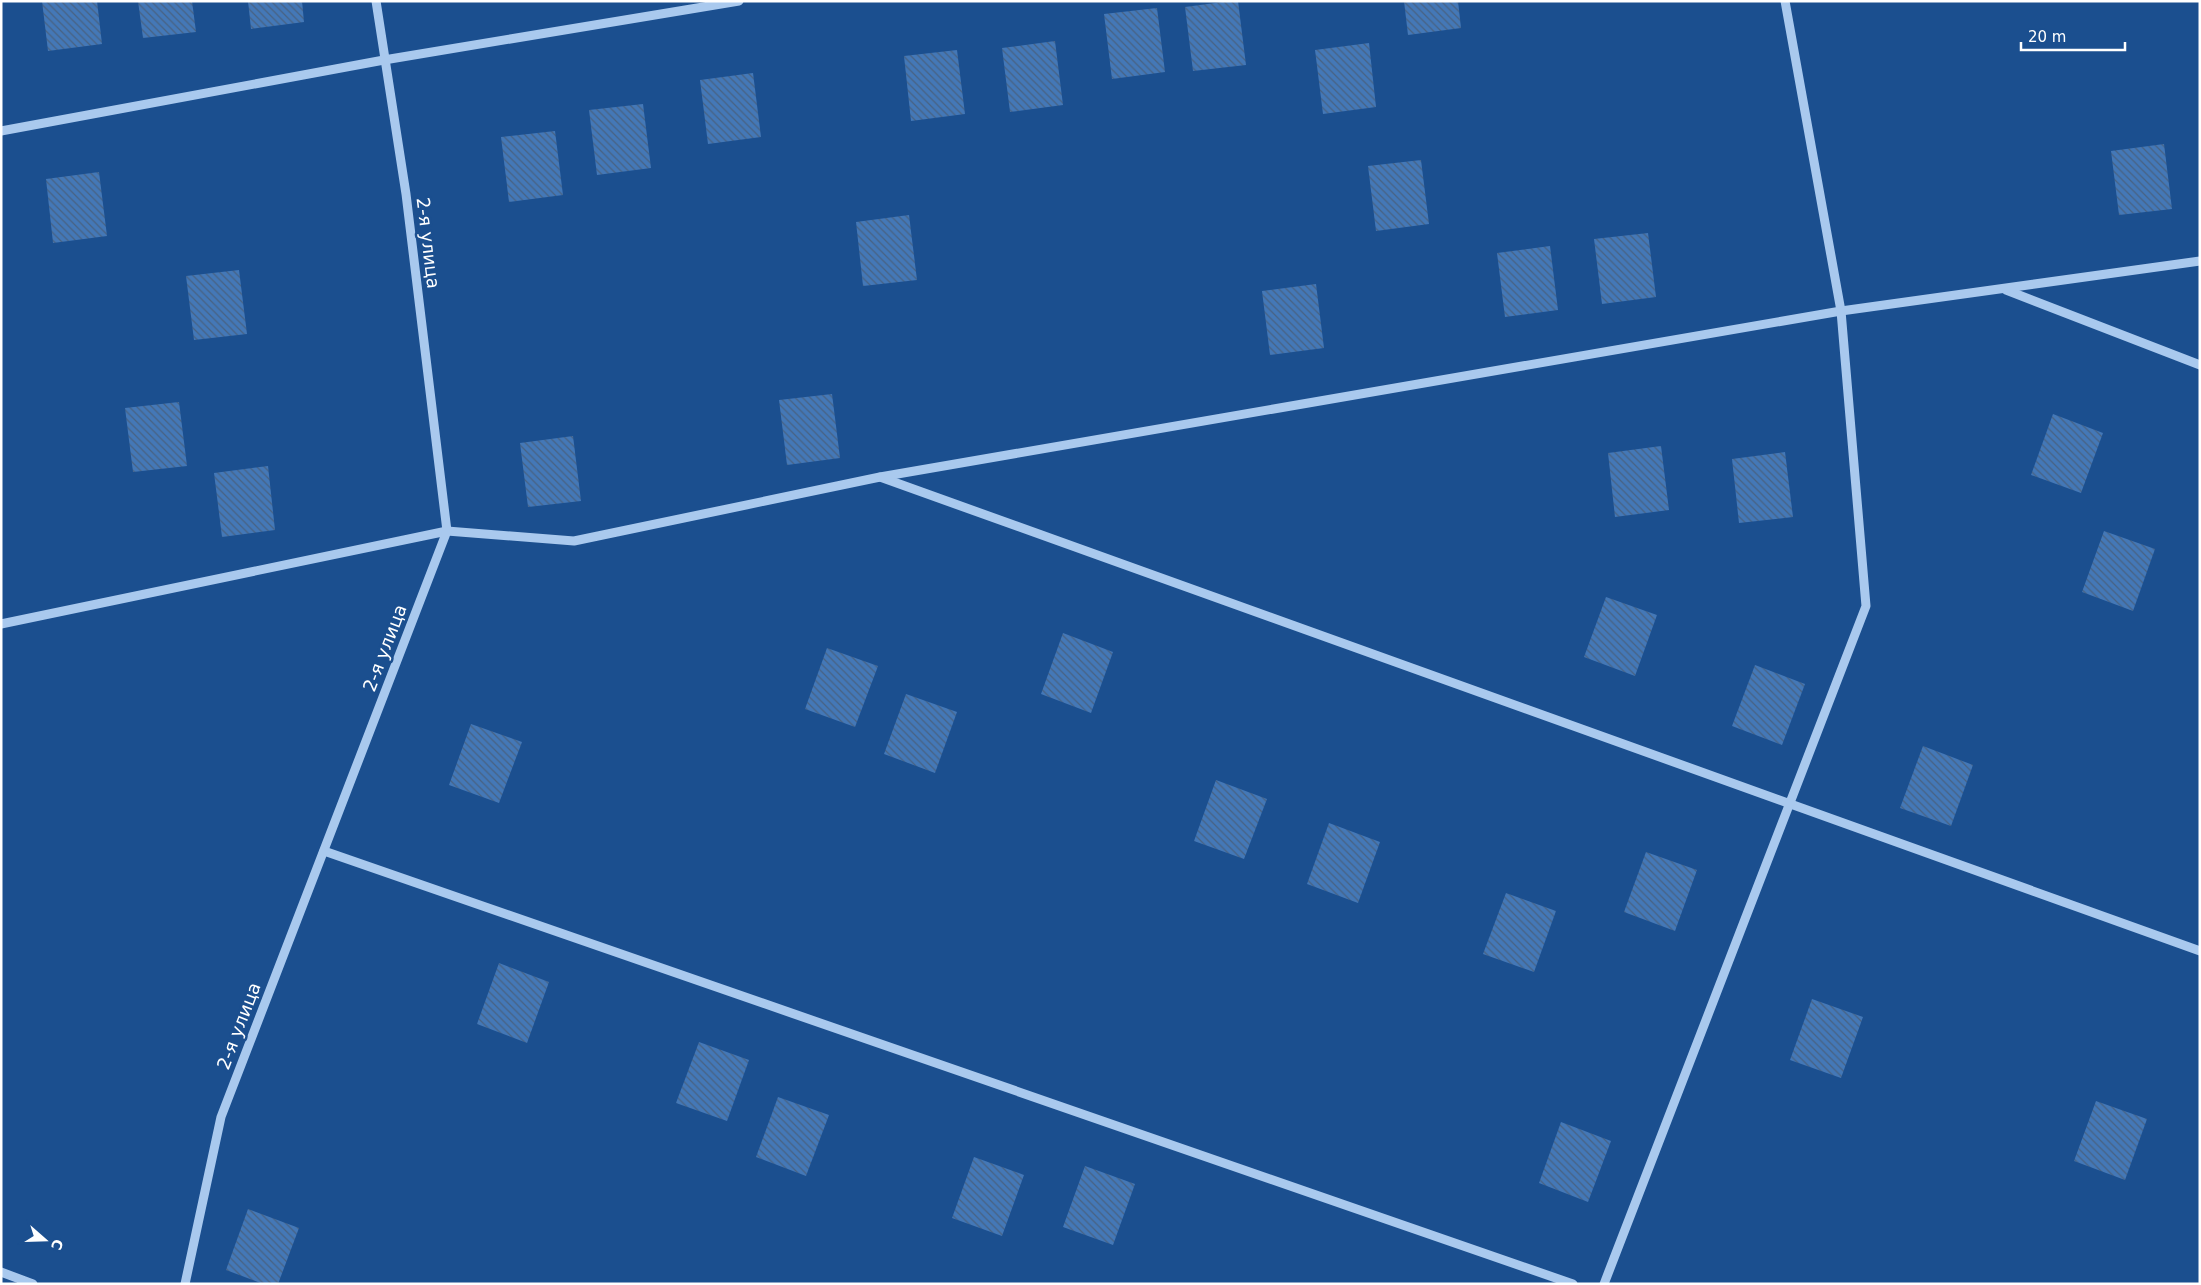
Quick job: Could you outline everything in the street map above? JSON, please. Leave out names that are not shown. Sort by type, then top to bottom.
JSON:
[{"type":"street","name":"2-я улица","points":[[185,1284],[221,1117],[447,531],[406,194],[376,1]]},
{"type":"street","points":[[1,131],[384,60],[738,1]]},
{"type":"street","points":[[1604,1284],[1866,606],[1841,311],[1785,1]]},
{"type":"street","points":[[1,624],[447,531],[574,541],[880,477],[1841,311],[2200,261]]},
{"type":"street","points":[[2003,289],[2200,365]]},
{"type":"street","points":[[880,477],[2200,951]]},
{"type":"street","points":[[324,852],[1573,1284]]},
{"type":"street","points":[[1,1272],[33,1284]]},
{"type":"building","points":[[42,1],[97,1],[102,44],[48,51]]},
{"type":"building","points":[[138,1],[192,1],[196,32],[143,38]]},
{"type":"building","points":[[248,1],[302,1],[304,22],[251,29]]},
{"type":"building","points":[[1238,1],[1246,65],[1193,71],[1185,7]]},
{"type":"building","points":[[1404,1],[1458,1],[1461,28],[1408,35]]},
{"type":"building","points":[[1157,8],[1165,72],[1112,79],[1104,14]]},
{"type":"building","points":[[1055,41],[1063,105],[1010,112],[1002,48]]},
{"type":"building","points":[[1369,43],[1376,107],[1323,114],[1315,50]]},
{"type":"building","points":[[957,50],[965,114],[911,121],[904,56]]},
{"type":"building","points":[[753,73],[761,137],[708,144],[700,80]]},
{"type":"building","points":[[643,104],[651,168],[597,175],[589,110]]},
{"type":"building","points":[[555,131],[563,195],[509,202],[501,137]]},
{"type":"building","points":[[2164,144],[2172,209],[2119,215],[2111,151]]},
{"type":"building","points":[[1421,160],[1429,224],[1376,231],[1368,166]]},
{"type":"building","points":[[99,172],[107,236],[53,243],[46,179]]},
{"type":"building","points":[[909,215],[917,280],[863,286],[856,222]]},
{"type":"building","points":[[1648,233],[1656,297],[1602,304],[1594,239]]},
{"type":"building","points":[[1550,246],[1558,310],[1505,317],[1497,253]]},
{"type":"building","points":[[239,270],[247,334],[194,340],[186,276]]},
{"type":"building","points":[[1316,284],[1324,348],[1270,355],[1262,291]]},
{"type":"building","points":[[832,394],[840,458],[787,465],[779,400]]},
{"type":"building","points":[[179,402],[187,466],[133,472],[125,408]]},
{"type":"building","points":[[2053,414],[2103,433],[2081,493],[2031,475]]},
{"type":"building","points":[[573,436],[581,501],[528,507],[520,443]]},
{"type":"building","points":[[1661,446],[1669,510],[1615,517],[1608,453]]},
{"type":"building","points":[[1785,452],[1793,517],[1739,523],[1732,459]]},
{"type":"building","points":[[268,466],[275,530],[222,537],[214,473]]},
{"type":"building","points":[[2104,531],[2155,549],[2133,611],[2082,592]]},
{"type":"building","points":[[1606,597],[1657,615],[1635,676],[1584,657]]},
{"type":"building","points":[[1063,633],[1113,652],[1091,713],[1041,694]]},
{"type":"building","points":[[827,648],[878,666],[855,727],[805,709]]},
{"type":"building","points":[[1755,665],[1805,684],[1782,745],[1732,726]]},
{"type":"building","points":[[906,694],[957,712],[935,773],[884,754]]},
{"type":"building","points":[[471,724],[522,742],[499,803],[449,785]]},
{"type":"building","points":[[1923,746],[1973,765],[1951,826],[1900,808]]},
{"type":"building","points":[[1216,780],[1267,799],[1244,859],[1194,841]]},
{"type":"building","points":[[1329,823],[1380,842],[1358,903],[1307,884]]},
{"type":"building","points":[[1646,852],[1697,870],[1675,931],[1624,912]]},
{"type":"building","points":[[1506,893],[1556,911],[1534,972],[1483,954]]},
{"type":"building","points":[[499,963],[549,982],[527,1043],[477,1024]]},
{"type":"building","points":[[1812,999],[1863,1017],[1841,1078],[1790,1060]]},
{"type":"building","points":[[699,1042],[749,1060],[727,1121],[676,1103]]},
{"type":"building","points":[[778,1097],[829,1115],[806,1176],[756,1157]]},
{"type":"building","points":[[2096,1101],[2147,1119],[2125,1180],[2074,1161]]},
{"type":"building","points":[[1561,1122],[1611,1141],[1588,1202],[1539,1183]]},
{"type":"building","points":[[974,1157],[1024,1175],[1002,1236],[952,1218]]},
{"type":"building","points":[[1085,1166],[1135,1184],[1113,1245],[1063,1227]]},
{"type":"building","points":[[248,1209],[299,1228],[278,1284],[263,1284],[226,1270]]}]
